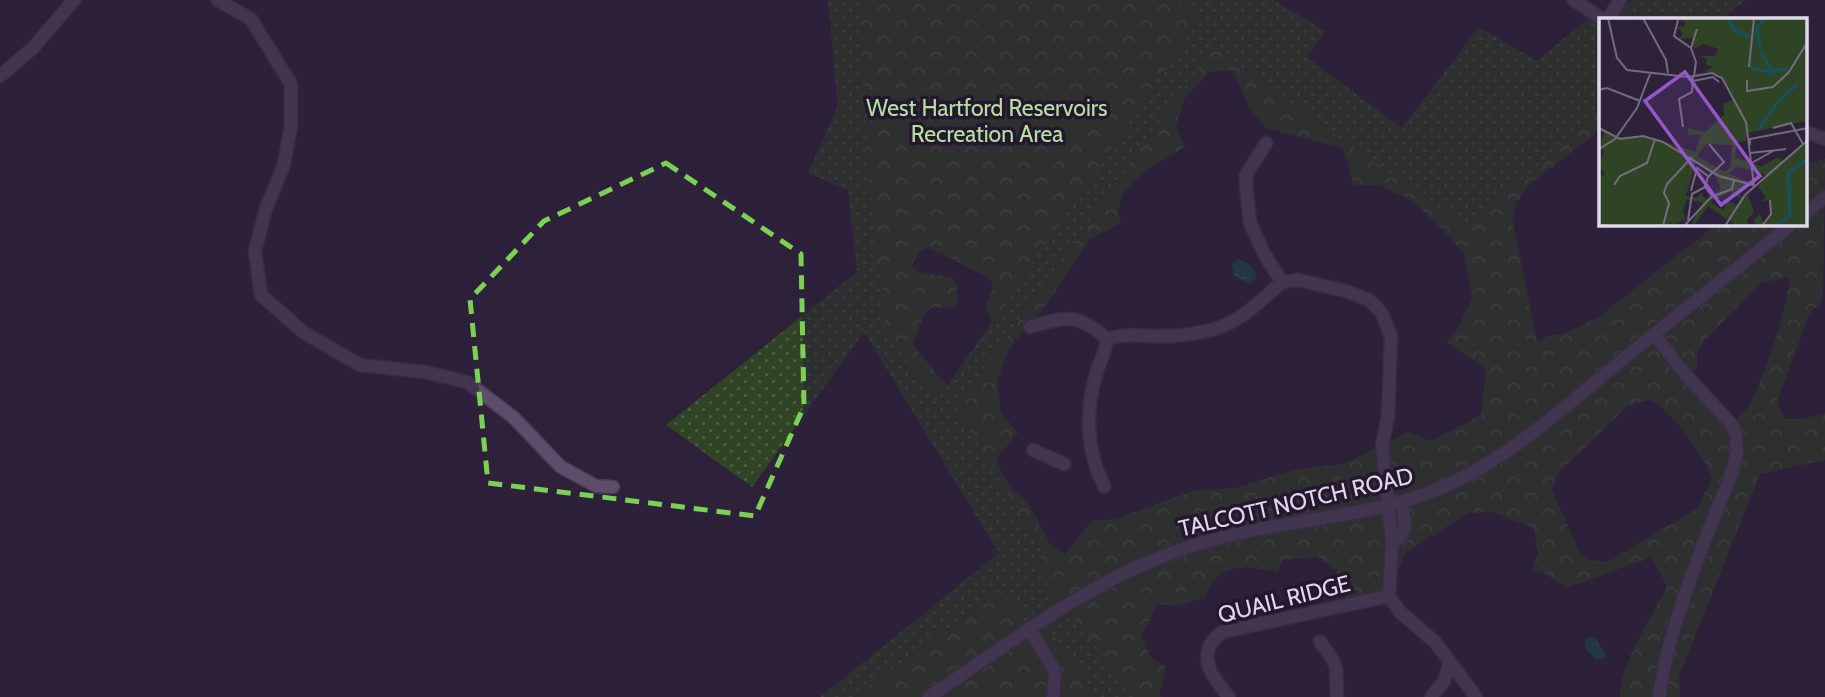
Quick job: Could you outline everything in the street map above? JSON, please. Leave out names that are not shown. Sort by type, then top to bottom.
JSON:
[{"type":"street","points":[[0,76],[33,48],[74,0]]},
{"type":"street","points":[[218,0],[251,19],[291,84],[290,127],[283,168],[266,208],[255,251],[261,295],[303,332],[360,365],[425,372],[467,382],[513,417],[561,467],[596,486],[613,487]]},
{"type":"street","points":[[1574,0],[1601,18]]},
{"type":"street","points":[[1609,18],[1620,0]]},
{"type":"street","points":[[1808,133],[1825,139]]},
{"type":"street","points":[[1266,143],[1246,175],[1250,222],[1263,252],[1282,282]]},
{"type":"street","points":[[1808,211],[1825,197]]},
{"type":"street","name":"TALCOTT NOTCH ROAD","points":[[929,697],[1108,581],[1176,551],[1207,541],[1395,505],[1453,482],[1512,449],[1789,226]]},
{"type":"street","points":[[1107,339],[1124,333],[1157,336],[1217,328],[1254,306],[1282,282],[1298,280],[1346,291],[1369,300],[1381,312],[1391,336],[1388,416],[1382,446],[1395,505],[1389,596],[1400,612],[1435,642],[1476,697]]},
{"type":"street","points":[[1030,327],[1054,319],[1072,317],[1095,328],[1107,339]]},
{"type":"street","points":[[1654,334],[1685,374],[1727,417],[1736,435],[1737,452],[1732,473],[1672,631],[1659,697]]},
{"type":"street","points":[[1104,486],[1094,460],[1088,422],[1097,372],[1106,351],[1107,339]]},
{"type":"street","points":[[1032,450],[1064,464]]},
{"type":"street","name":"QUAIL RIDGE","points":[[1229,697],[1210,671],[1207,649],[1213,639],[1222,632],[1389,596]]},
{"type":"street","points":[[1030,630],[1055,671],[1053,697]]},
{"type":"street","points":[[1320,642],[1335,662],[1338,671],[1337,697]]},
{"type":"street","points":[[1431,697],[1440,687],[1450,662]]},
{"type":"street","points":[[1440,687],[1464,680]]},
{"type":"highlighted area","points":[[666,163],[801,254],[804,406],[755,516],[488,483],[470,299],[544,221]]},
{"type":"green space","points":[[828,0],[860,0],[862,49],[885,0],[1273,0],[1326,31],[1307,57],[1402,128],[1479,27],[1537,61],[1594,14],[1600,18],[1599,116],[1465,227],[1213,47],[956,408],[1042,551],[1065,606],[1138,697],[1097,697],[1030,630],[1005,588],[853,697],[820,697],[999,553],[864,332],[752,487],[666,425],[857,272],[848,190],[808,173],[838,105]],"holes":[[[873,201],[1028,270],[936,402],[886,329]]]},
{"type":"green space","name":"West Hartford Reservoirs Recreation Area","points":[[860,0],[1175,0],[1200,19],[992,322],[985,306],[993,288],[991,279],[928,247],[919,252],[912,265],[919,272],[953,278],[957,285],[957,305],[951,308],[932,307],[924,315],[913,344],[940,379],[948,385],[936,402],[886,330],[866,149]]},
{"type":"green space","points":[[1633,0],[1746,0],[1722,18],[1610,18]]},
{"type":"green space","points":[[1213,47],[1465,227],[1599,116],[1599,131],[1529,185],[1516,204],[1513,222],[1537,342],[1548,336],[1563,334],[1600,316],[1714,226],[1808,226],[1808,164],[1825,158],[1823,295],[1819,304],[1809,314],[1777,402],[1785,419],[1803,419],[1825,413],[1825,460],[1760,474],[1679,676],[1680,697],[1620,697],[1621,685],[1631,657],[1667,586],[1651,557],[1567,588],[1544,573],[1532,570],[1538,554],[1534,528],[1493,512],[1468,513],[1405,553],[1389,596],[1348,604],[1336,571],[1318,557],[1282,560],[1278,572],[1255,568],[1234,569],[1217,577],[1205,597],[1180,605],[1157,604],[1141,637],[1151,658],[1166,667],[1159,695],[1161,697],[1138,697],[1086,635],[1035,569],[1042,551],[956,408]],"holes":[[[1232,70],[1248,105],[1265,128],[1343,148],[1354,186],[1379,185],[1413,201],[1464,254],[1472,299],[1456,331],[1446,342],[1486,369],[1481,415],[1430,441],[1409,432],[1343,464],[1298,469],[1235,488],[1193,491],[1115,519],[1092,521],[1064,554],[1051,546],[1027,501],[1011,489],[996,461],[1018,433],[1001,412],[997,381],[1008,351],[1048,302],[1090,239],[1121,223],[1119,206],[1129,187],[1146,171],[1185,147],[1176,126],[1184,99],[1209,72]],[[1789,277],[1785,305],[1767,363],[1747,408],[1732,424],[1686,374],[1697,368],[1697,354],[1705,340],[1761,283]],[[1650,400],[1677,422],[1695,446],[1712,478],[1697,509],[1607,562],[1588,560],[1580,553],[1552,490],[1558,473],[1629,405]]]},
{"type":"green space","points":[[1006,588],[1029,629],[1043,621],[1097,697],[853,697]]},
{"type":"water","points":[[1238,259],[1252,267],[1257,276],[1252,283],[1248,284],[1234,275],[1232,264]]},
{"type":"water","points":[[1588,637],[1595,637],[1606,655],[1602,659],[1596,660],[1585,648]]}]
